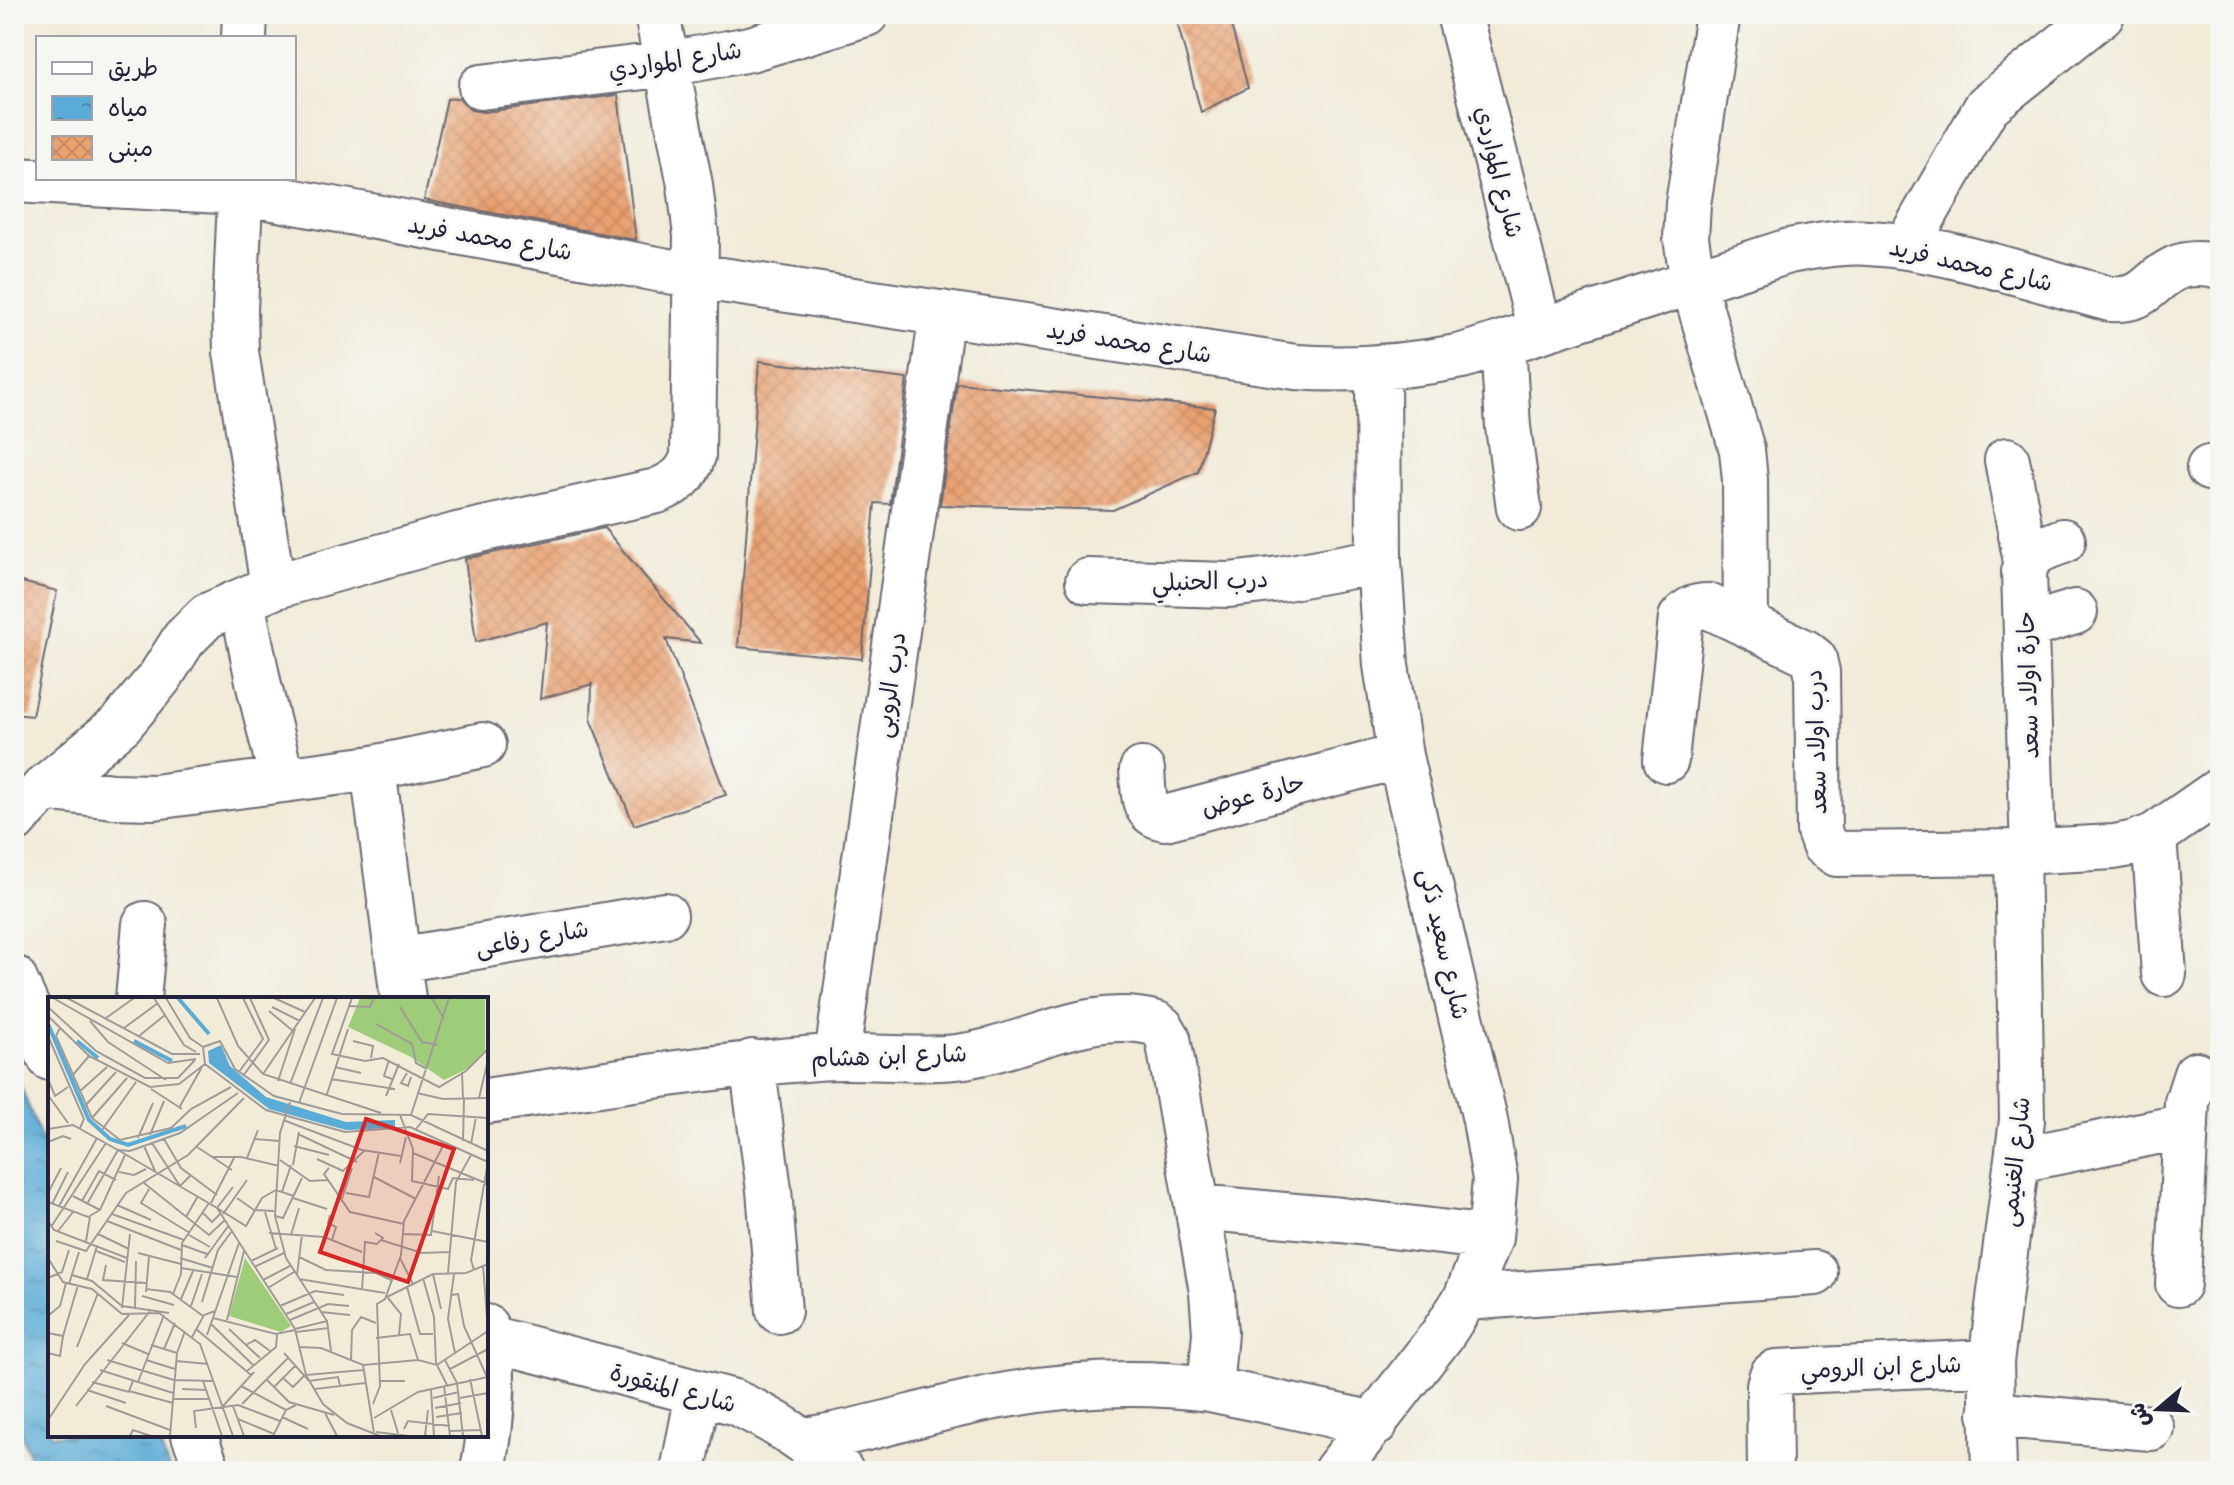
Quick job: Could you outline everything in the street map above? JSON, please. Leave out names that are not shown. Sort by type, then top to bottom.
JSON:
[{"type":"street","points":[[244,36],[245,14]]},
{"type":"street","points":[[14,821],[44,788],[122,723],[160,677],[184,639],[207,616],[258,594],[457,535],[657,491],[677,483],[689,469],[693,456],[696,236],[690,185],[657,14]]},
{"type":"street","name":"شارع المواردي","points":[[481,87],[668,64],[750,49],[866,14]]},
{"type":"street","name":"شارع المواردي","points":[[1459,14],[1521,336],[1508,427],[1519,508]]},
{"type":"street","points":[[1718,14],[1688,204],[1686,238],[1693,282],[1742,450],[1746,624]]},
{"type":"street","points":[[1906,247],[1987,106],[2102,14]]},
{"type":"street","name":"شارع محمد فريد","points":[[14,180],[241,185],[695,276],[1296,367],[1378,369],[1448,359],[1789,251],[1828,244],[1867,243],[1906,247],[2122,300],[2146,292],[2165,274],[2177,268],[2189,264],[2220,266]]},
{"type":"street","points":[[241,185],[236,352],[258,594],[282,780]]},
{"type":"street","name":"درب الروبى","points":[[837,1056],[942,313]]},
{"type":"street","name":"شارع سعيد ذكى","points":[[1336,1471],[1442,1335],[1466,1298],[1490,1238],[1495,1179],[1485,1120],[1400,756],[1386,665],[1379,561],[1378,369]]},
{"type":"street","name":"حارة اولاد سعد","points":[[2007,460],[2045,552],[2024,572],[2025,852]]},
{"type":"street","name":"درب الحنبلي","points":[[1088,581],[1229,585],[1379,561]]},
{"type":"street","name":"درب اولاد سعد","points":[[1666,760],[1681,618],[1688,610],[1708,606],[1814,659],[1817,672],[1819,831],[1824,845],[1830,850],[1846,854],[2025,852],[2114,847],[2154,836],[2220,790]]},
{"type":"street","points":[[2026,627],[2075,612]]},
{"type":"street","points":[[44,788],[154,797],[373,768],[483,745]]},
{"type":"street","name":"حارة عوض","points":[[1142,770],[1145,806],[1150,813],[1165,818],[1400,756]]},
{"type":"street","points":[[373,768],[400,980]]},
{"type":"street","points":[[2154,836],[2164,974]]},
{"type":"street","name":"شارع الغنيمى","points":[[1994,1471],[1991,1362],[2018,1160],[2023,1084],[2025,852]]},
{"type":"street","name":"شارع رفاعى","points":[[400,980],[665,915]]},
{"type":"street","points":[[138,997],[145,924]]},
{"type":"street","points":[[14,978],[48,1054]]},
{"type":"street","name":"شارع ابن هشام","points":[[488,1101],[752,1062],[837,1056],[955,1058],[1011,1046],[1082,1023],[1106,1020],[1157,1024],[1168,1038],[1212,1292],[1215,1333],[1210,1389]]},
{"type":"street","points":[[752,1062],[769,1190],[779,1311]]},
{"type":"street","points":[[2178,1284],[2187,1102],[2196,1074]]},
{"type":"street","points":[[2018,1160],[2186,1126]]},
{"type":"street","points":[[1198,1207],[1490,1238]]},
{"type":"street","points":[[1466,1298],[1815,1273]]},
{"type":"street","name":"شارع المنقورة","points":[[488,1332],[734,1402],[771,1419],[805,1440],[841,1471]]},
{"type":"street","points":[[483,1471],[492,1410],[488,1348]]},
{"type":"street","name":"شارع ابن الرومي","points":[[1770,1471],[1769,1385],[1776,1372],[1991,1362]]},
{"type":"street","points":[[805,1440],[834,1436],[991,1398],[1052,1389],[1125,1385],[1182,1385],[1210,1389],[1375,1424]]},
{"type":"street","points":[[683,1471],[698,1394]]},
{"type":"street","points":[[1991,1414],[2151,1428]]},
{"type":"street","points":[[195,1437],[208,1471]]},
{"type":"water","points":[[14,1069],[48,1157],[48,1437],[157,1437],[170,1471],[35,1471],[14,1414]]},
{"type":"building","points":[[1175,14],[1228,14],[1248,88],[1201,112]]},
{"type":"building","points":[[618,95],[636,240],[424,200],[447,99],[459,98],[471,110],[484,112]]},
{"type":"building","points":[[759,361],[907,379],[890,504],[875,503],[862,659],[738,647]]},
{"type":"building","points":[[957,383],[1215,408],[1198,472],[1113,510],[940,505]]},
{"type":"building","points":[[604,528],[701,643],[666,639],[726,795],[634,825],[591,721],[592,684],[540,699],[547,622],[476,642],[465,559]]},
{"type":"building","points":[[14,580],[57,591],[32,716],[14,714]]}]
